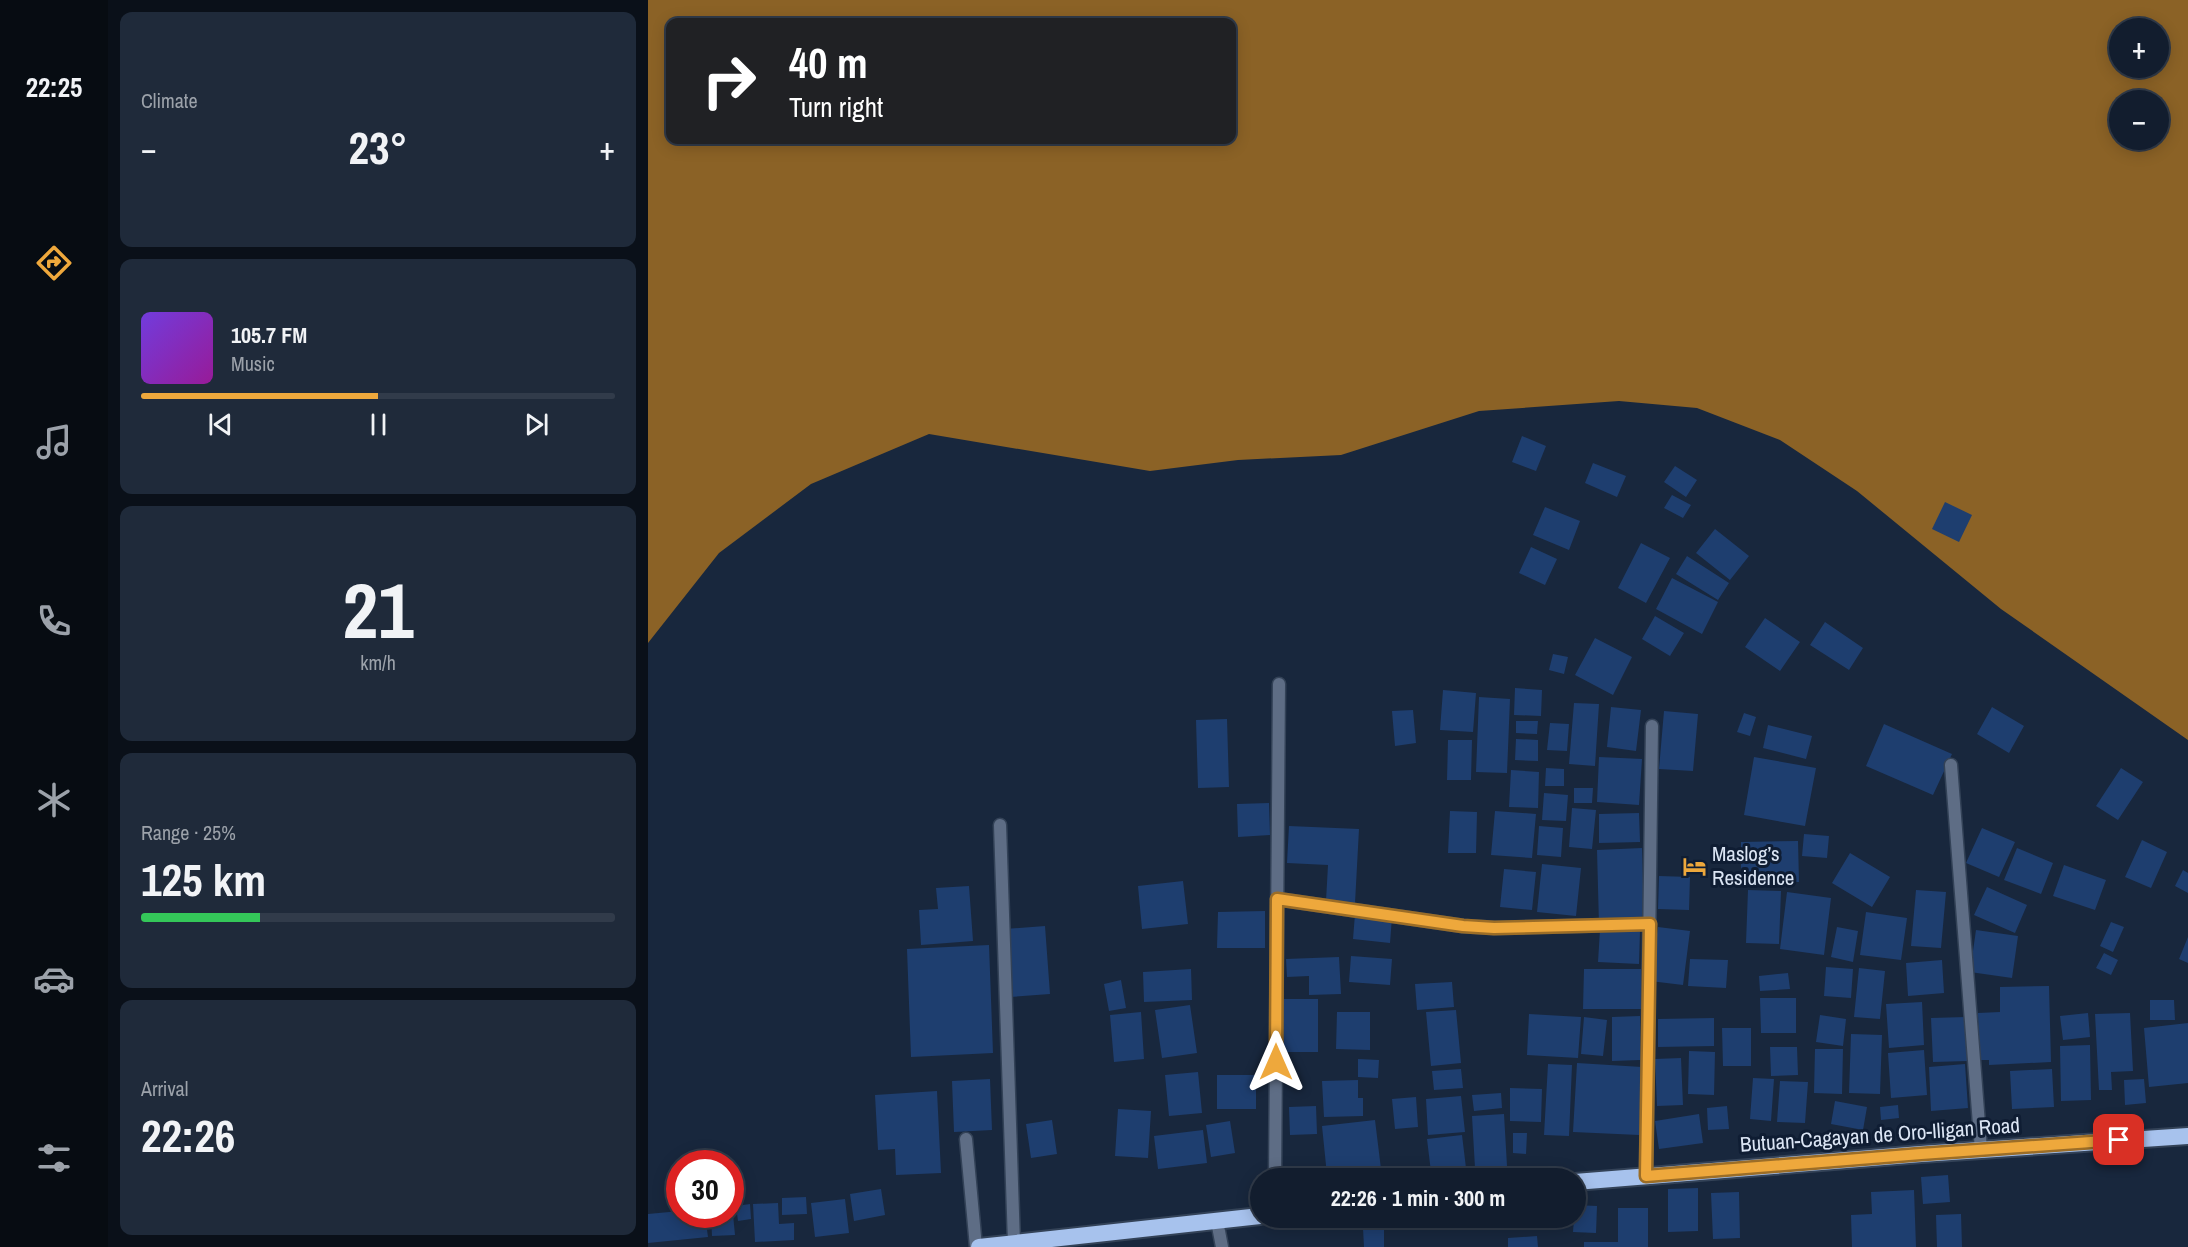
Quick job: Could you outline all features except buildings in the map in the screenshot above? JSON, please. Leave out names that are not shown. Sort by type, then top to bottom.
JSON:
[{"type":"highway","name":"Butuan-Cagayan de Oro-Iligan Road","points":[[1586,1181],[2188,1136]]},
{"type":"highway","points":[[978,1247],[1250,1217]]},
{"type":"street","points":[[1275,1168],[1279,684]]},
{"type":"street","points":[[1646,1176],[1652,726]]},
{"type":"street","points":[[1951,765],[1981,1150]]},
{"type":"street","points":[[1000,825],[1014,1243]]},
{"type":"street","points":[[1277,899],[1463,926],[1494,928],[1650,924]]},
{"type":"street","points":[[966,1139],[978,1247]]},
{"type":"street","points":[[1217,1221],[1222,1247]]},
{"type":"shaded area","points":[[648,0],[2188,0],[2188,740],[2001,609],[1857,491],[1780,440],[1697,408],[1619,401],[1479,411],[1341,455],[1238,460],[1150,471],[929,434],[811,484],[719,553],[648,643]]},
{"type":"place","name":"Maslog’s Residence","points":[[1694,866]]},
{"type":"route","points":[[1276,1062],[1277,899],[1463,926],[1494,928],[1650,924],[1646,1176],[2119,1140]]}]
